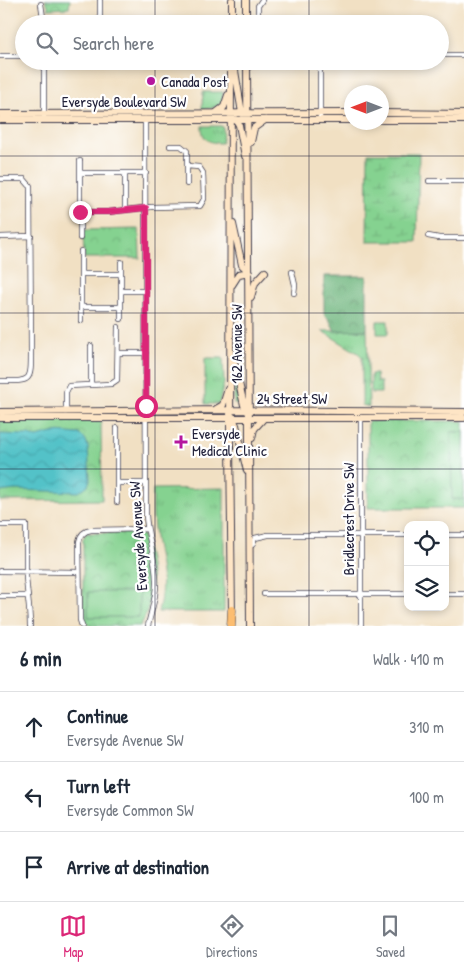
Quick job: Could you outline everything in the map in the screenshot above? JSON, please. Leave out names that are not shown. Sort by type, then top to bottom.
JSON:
[{"type":"highway","points":[[232,610],[232,626]]},
{"type":"main road","points":[[232,0],[232,15]]},
{"type":"main road","points":[[246,0],[246,15]]},
{"type":"main road","name":"162 Avenue SW","points":[[232,70],[233,118],[230,214],[232,610]]},
{"type":"main road","points":[[234,70],[246,116]]},
{"type":"main road","name":"162 Avenue SW","points":[[247,70],[250,626]]},
{"type":"main road","points":[[215,114],[224,107],[231,85]]},
{"type":"main road","name":"Eversyde Boulevard SW","points":[[0,114],[44,117],[233,118]]},
{"type":"main road","name":"Eversyde Boulevard SW","points":[[145,117],[215,114],[233,118]]},
{"type":"main road","points":[[246,116],[265,120],[344,114]]},
{"type":"main road","points":[[389,114],[464,120]]},
{"type":"main road","points":[[389,120],[464,114]]},
{"type":"main road","points":[[248,174],[233,118],[246,116],[344,119]]},
{"type":"main road","name":"Eversyde Boulevard SW","points":[[0,120],[44,117]]},
{"type":"main road","points":[[248,163],[254,130],[265,120]]},
{"type":"main road","points":[[230,214],[242,265],[249,272]]},
{"type":"main road","points":[[231,288],[237,276],[243,272],[249,272]]},
{"type":"main road","points":[[249,305],[255,283],[265,272]]},
{"type":"main road","points":[[231,343],[249,414]]},
{"type":"main road","points":[[214,410],[221,407],[225,402],[231,378]]},
{"type":"main road","name":"24 Street SW","points":[[0,412],[146,415],[214,410],[231,414]]},
{"type":"main road","name":"24 Street SW","points":[[249,414],[264,419],[464,412]]},
{"type":"main road","points":[[231,414],[249,486]]},
{"type":"main road","name":"24 Street SW","points":[[0,418],[231,414],[464,418]]},
{"type":"main road","points":[[249,449],[254,429],[264,419]]},
{"type":"street","points":[[100,0],[100,15]]},
{"type":"street","points":[[258,15],[258,6],[262,0]]},
{"type":"street","points":[[41,4],[43,15]]},
{"type":"street","points":[[449,55],[464,55]]},
{"type":"street","points":[[0,56],[15,56]]},
{"type":"street","points":[[44,70],[44,117]]},
{"type":"street","points":[[320,70],[320,117]]},
{"type":"street","name":"Eversyde Avenue SW","points":[[145,117],[147,529],[156,579],[155,596],[148,626]]},
{"type":"street","points":[[170,146],[181,146],[186,149],[187,184]]},
{"type":"street","points":[[80,161],[80,238]]},
{"type":"street","points":[[80,212],[196,207],[202,205],[204,199],[203,172],[199,167],[187,166]]},
{"type":"street","points":[[125,173],[125,210]]},
{"type":"street","points":[[80,174],[146,173]]},
{"type":"street","points":[[0,179],[24,179],[30,183],[31,373],[30,377],[23,380],[0,380]]},
{"type":"street","points":[[428,181],[464,180]]},
{"type":"street","points":[[0,237],[30,236]]},
{"type":"street","points":[[428,236],[464,238]]},
{"type":"street","points":[[81,251],[81,321]]},
{"type":"street","points":[[121,262],[121,319]]},
{"type":"street","points":[[292,272],[295,285],[294,293]]},
{"type":"street","points":[[81,274],[121,274]]},
{"type":"street","points":[[121,291],[146,291]]},
{"type":"street","points":[[81,306],[121,306]]},
{"type":"street","points":[[66,412],[66,392],[68,387],[74,384],[111,384],[116,382],[118,376],[118,327]]},
{"type":"street","points":[[90,384],[91,346]]},
{"type":"street","points":[[118,353],[146,353]]},
{"type":"street","name":"Bridlecrest Drive SW","points":[[360,415],[361,626]]},
{"type":"street","points":[[117,428],[117,502]]},
{"type":"street","points":[[117,483],[146,483]]},
{"type":"street","points":[[250,520],[254,532],[268,535],[404,535]]},
{"type":"street","points":[[0,525],[26,525],[26,571],[30,604],[30,626]]},
{"type":"street","points":[[82,626],[80,620],[80,539],[85,532],[91,530],[147,529]]},
{"type":"street","points":[[250,550],[254,538],[268,535]]},
{"type":"street","points":[[449,535],[464,535]]},
{"type":"street","points":[[0,571],[79,572]]},
{"type":"street","points":[[264,594],[404,594]]},
{"type":"street","points":[[449,594],[464,594]]},
{"type":"street","points":[[0,596],[28,596]]},
{"type":"green space","points":[[45,0],[70,0],[69,8],[48,9]]},
{"type":"green space","points":[[203,92],[223,92],[222,101],[218,106],[202,109]]},
{"type":"green space","points":[[202,126],[223,127],[222,143],[207,140],[203,135]]},
{"type":"green space","points":[[368,153],[419,153],[417,242],[367,242]]},
{"type":"green space","points":[[139,229],[140,258],[84,258],[83,230]]},
{"type":"green space","points":[[324,276],[367,276],[367,330],[335,331],[324,314]]},
{"type":"green space","points":[[377,321],[388,321],[388,334],[377,334]]},
{"type":"green space","points":[[367,330],[369,407],[362,405],[362,357],[322,331]]},
{"type":"green space","points":[[205,358],[223,358],[224,383],[219,404],[205,404]]},
{"type":"green space","points":[[371,374],[376,374],[377,382],[381,382],[381,393],[371,393]]},
{"type":"green space","points":[[235,377],[241,405],[234,404]]},
{"type":"green space","points":[[0,420],[101,420],[102,500],[0,501]]},
{"type":"green space","points":[[368,421],[464,421],[464,508],[368,508]]},
{"type":"green space","points":[[451,432],[464,432],[464,499],[452,499]]},
{"type":"green space","points":[[224,488],[224,612],[158,612],[162,588],[153,523],[153,489]]},
{"type":"green space","points":[[86,533],[139,533],[143,535],[150,569],[151,595],[145,618],[140,626],[90,626],[85,622],[83,616],[83,539]]},
{"type":"green space","points":[[88,592],[139,592],[139,617],[88,617]]},
{"type":"water","points":[[56,432],[79,434],[86,440],[90,480],[88,485],[79,492],[15,490],[0,492],[0,434],[37,437]]},
{"type":"place","name":"Canada Post","points":[[151,81]]},
{"type":"place","name":"Eversyde Medical Clinic","points":[[181,442]]},
{"type":"route","points":[[80,212],[108,212],[146,208],[146,406]]}]
